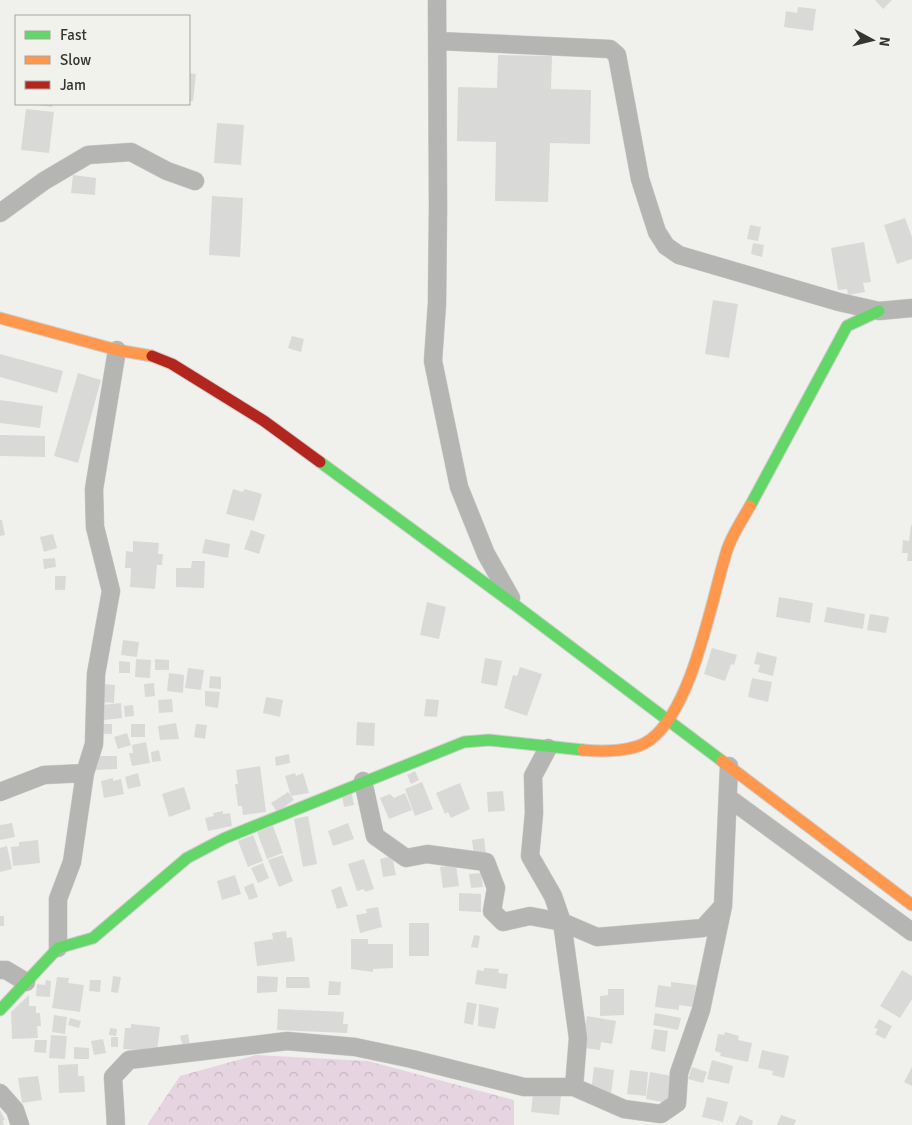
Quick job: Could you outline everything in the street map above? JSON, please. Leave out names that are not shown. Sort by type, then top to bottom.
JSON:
[{"type":"street","points":[[437,0],[437,303],[433,361],[460,487],[486,554],[516,605]]},
{"type":"street","points":[[438,41],[610,49],[617,55],[640,179],[657,232],[666,246],[688,257],[839,302],[879,311],[912,308]]},
{"type":"street","points":[[0,213],[44,181],[88,155],[131,152],[167,171],[195,181]]},
{"type":"street","points":[[0,1010],[58,948],[93,938],[188,858],[225,838],[464,742],[489,740],[548,748],[598,751],[633,747],[650,740],[668,721],[692,674],[728,548],[774,458],[847,326],[879,311]]},
{"type":"street","points":[[0,318],[117,350],[149,355],[172,364],[264,421],[516,605],[912,905]]},
{"type":"street","points":[[58,948],[58,899],[72,862],[85,773],[94,744],[96,674],[111,591],[95,527],[94,490],[117,350]]},
{"type":"street","points":[[548,748],[533,776],[534,812],[530,856],[553,896],[562,922],[578,1038],[574,1087]]},
{"type":"street","points":[[116,1125],[113,1077],[129,1060],[287,1041],[355,1047],[412,1058],[524,1087],[574,1087],[624,1109],[661,1114],[677,1103],[679,1073],[701,1010],[723,906],[730,799],[729,766]]},
{"type":"street","points":[[0,792],[44,775],[85,773]]},
{"type":"street","points":[[363,782],[375,836],[406,858],[427,854],[486,862],[496,888],[492,911],[503,922],[530,916],[562,922],[597,937],[703,928],[723,906]]},
{"type":"street","points":[[730,799],[912,932]]},
{"type":"street","points":[[0,970],[6,970],[26,982]]},
{"type":"street","points":[[0,1093],[15,1110],[20,1125]]},
{"type":"green space","points":[[256,1055],[368,1061],[514,1100],[514,1125],[147,1125],[180,1076]]},
{"type":"building","points":[[875,0],[892,0],[883,9]]},
{"type":"building","points":[[798,7],[816,9],[813,31],[784,27],[786,11],[797,13]]},
{"type":"building","points":[[498,55],[552,56],[551,89],[591,90],[590,144],[550,143],[548,202],[495,201],[496,142],[457,141],[458,87],[497,88]]},
{"type":"building","points":[[190,73],[196,74],[193,101],[190,101]]},
{"type":"building","points":[[26,109],[54,112],[49,153],[21,150]]},
{"type":"building","points":[[217,123],[244,125],[241,165],[214,163]]},
{"type":"building","points":[[73,175],[96,178],[95,195],[71,193]]},
{"type":"building","points":[[212,196],[243,198],[240,257],[209,255]]},
{"type":"building","points":[[905,218],[912,237],[912,259],[897,264],[884,225]]},
{"type":"building","points":[[750,225],[761,227],[758,241],[747,239]]},
{"type":"building","points":[[864,242],[871,282],[863,283],[865,292],[848,295],[847,289],[838,290],[831,248]]},
{"type":"building","points":[[753,243],[764,245],[762,257],[751,254]]},
{"type":"building","points":[[713,300],[738,304],[729,358],[705,354]]},
{"type":"building","points":[[292,336],[304,339],[301,352],[288,348]]},
{"type":"building","points":[[0,354],[63,371],[57,393],[0,377]]},
{"type":"building","points":[[78,373],[101,380],[78,463],[54,456]]},
{"type":"building","points":[[0,400],[43,406],[40,428],[0,423]]},
{"type":"building","points":[[0,435],[45,436],[45,457],[0,456]]},
{"type":"building","points":[[233,489],[243,492],[244,489],[262,494],[254,521],[226,514]]},
{"type":"building","points":[[0,520],[2,520],[5,535],[0,536]]},
{"type":"building","points":[[911,525],[912,561],[907,561],[908,553],[902,553],[903,540],[909,541]]},
{"type":"building","points":[[251,530],[265,535],[259,554],[244,549]]},
{"type":"building","points":[[53,534],[57,548],[44,552],[40,537]]},
{"type":"building","points":[[205,539],[230,544],[228,558],[202,553]]},
{"type":"building","points":[[133,541],[159,543],[158,554],[163,554],[162,565],[157,565],[155,589],[130,587],[131,568],[125,568],[126,551],[133,552]]},
{"type":"building","points":[[55,558],[56,567],[44,569],[43,559]]},
{"type":"building","points":[[192,561],[205,561],[204,588],[176,587],[176,568],[191,568]]},
{"type":"building","points":[[55,576],[66,576],[65,590],[55,590]]},
{"type":"building","points":[[779,597],[813,603],[810,623],[776,617]]},
{"type":"building","points":[[427,602],[446,607],[439,639],[420,635]]},
{"type":"building","points":[[827,607],[865,614],[863,629],[824,622]]},
{"type":"building","points":[[870,614],[889,617],[886,633],[867,630]]},
{"type":"building","points":[[123,640],[139,642],[137,657],[121,655]]},
{"type":"building","points":[[712,648],[737,655],[734,665],[731,664],[725,681],[704,674]]},
{"type":"building","points":[[757,652],[777,657],[773,676],[758,672],[760,665],[754,664]]},
{"type":"building","points":[[485,658],[502,661],[497,686],[481,683]]},
{"type":"building","points":[[136,659],[151,660],[150,678],[135,677]]},
{"type":"building","points":[[155,659],[169,660],[169,670],[155,670]]},
{"type":"building","points":[[119,661],[130,662],[130,673],[119,673]]},
{"type":"building","points":[[520,667],[542,674],[527,716],[504,708],[513,675],[517,676]]},
{"type":"building","points":[[188,668],[204,670],[201,690],[185,688]]},
{"type":"building","points":[[169,673],[184,675],[183,693],[167,691]]},
{"type":"building","points":[[210,676],[221,677],[221,689],[209,688]]},
{"type":"building","points":[[752,678],[772,682],[768,702],[748,697]]},
{"type":"building","points":[[154,683],[155,696],[145,697],[144,684]]},
{"type":"building","points":[[103,684],[115,685],[114,703],[102,702]]},
{"type":"building","points":[[205,691],[220,692],[218,708],[205,706]]},
{"type":"building","points":[[266,697],[283,700],[280,717],[263,713]]},
{"type":"building","points":[[172,699],[173,712],[159,713],[158,700]]},
{"type":"building","points":[[426,699],[439,700],[437,717],[424,716]]},
{"type":"building","points":[[121,703],[122,718],[104,720],[102,705]]},
{"type":"building","points":[[133,705],[134,716],[125,717],[124,706]]},
{"type":"building","points":[[357,722],[375,723],[374,746],[356,745]]},
{"type":"building","points":[[176,723],[179,739],[160,740],[158,726]]},
{"type":"building","points":[[104,724],[112,724],[112,734],[104,734]]},
{"type":"building","points":[[131,724],[145,724],[145,737],[131,737]]},
{"type":"building","points":[[196,724],[207,725],[205,739],[194,737]]},
{"type":"building","points":[[127,733],[131,745],[118,749],[114,737]]},
{"type":"building","points":[[146,742],[150,763],[132,766],[129,753],[133,753],[132,745]]},
{"type":"building","points":[[159,750],[161,761],[152,762],[151,752]]},
{"type":"building","points":[[289,754],[290,763],[276,766],[275,757]]},
{"type":"building","points":[[94,756],[117,756],[117,769],[94,770]]},
{"type":"building","points":[[260,766],[266,812],[243,815],[242,806],[238,806],[235,784],[238,784],[236,770]]},
{"type":"building","points":[[415,771],[419,780],[411,784],[407,775]]},
{"type":"building","points":[[138,773],[141,786],[128,789],[125,777]]},
{"type":"building","points":[[295,773],[296,776],[303,773],[309,793],[291,796],[285,776]]},
{"type":"building","points":[[113,778],[113,781],[121,779],[124,794],[104,798],[101,781]]},
{"type":"building","points":[[422,782],[433,809],[415,816],[405,789]]},
{"type":"building","points":[[460,783],[470,809],[451,818],[448,812],[445,814],[436,793]]},
{"type":"building","points":[[184,787],[191,809],[169,817],[162,794]]},
{"type":"building","points":[[503,791],[505,811],[488,812],[487,792]]},
{"type":"building","points":[[288,792],[294,800],[277,812],[271,803]]},
{"type":"building","points":[[405,793],[412,810],[389,819],[380,798],[390,794],[394,798]]},
{"type":"building","points":[[352,794],[354,805],[344,807],[342,796]]},
{"type":"building","points":[[223,811],[223,814],[230,813],[232,826],[208,831],[205,818],[214,816],[213,813]]},
{"type":"building","points":[[308,816],[317,864],[303,867],[294,819]]},
{"type":"building","points":[[12,823],[15,837],[0,840],[0,825]]},
{"type":"building","points":[[348,823],[354,839],[333,846],[328,831]]},
{"type":"building","points":[[273,826],[283,853],[267,859],[257,832]]},
{"type":"building","points":[[253,835],[263,861],[248,867],[238,841]]},
{"type":"building","points":[[484,838],[486,854],[474,855],[472,840]]},
{"type":"building","points":[[38,840],[40,863],[13,866],[11,847],[19,846],[19,842]]},
{"type":"building","points":[[7,846],[12,869],[0,872],[0,848]]},
{"type":"building","points":[[283,855],[293,881],[279,887],[268,860]]},
{"type":"building","points":[[392,856],[396,875],[383,877],[380,859]]},
{"type":"building","points":[[364,859],[374,889],[365,892],[364,889],[357,891],[348,864]]},
{"type":"building","points":[[263,863],[269,878],[258,883],[251,868]]},
{"type":"building","points":[[456,865],[459,886],[443,888],[440,867]]},
{"type":"building","points":[[481,873],[483,887],[471,888],[469,874]]},
{"type":"building","points":[[235,875],[241,894],[222,900],[217,881]]},
{"type":"building","points":[[253,883],[258,897],[249,900],[244,887]]},
{"type":"building","points":[[341,886],[348,906],[337,909],[331,890]]},
{"type":"building","points":[[459,893],[481,894],[481,912],[459,911]]},
{"type":"building","points":[[378,907],[382,927],[360,933],[356,915],[367,913],[366,909]]},
{"type":"building","points":[[0,916],[4,916],[4,926],[0,926]]},
{"type":"building","points":[[409,923],[429,923],[429,956],[409,956]]},
{"type":"building","points":[[286,931],[287,938],[292,937],[295,961],[257,966],[254,942],[273,939],[272,933]]},
{"type":"building","points":[[474,935],[480,936],[478,948],[471,947]]},
{"type":"building","points":[[351,939],[368,939],[368,944],[393,944],[393,968],[373,969],[373,972],[351,969]]},
{"type":"building","points":[[484,968],[499,969],[498,973],[508,974],[506,989],[475,984],[477,970],[484,971]]},
{"type":"building","points":[[902,970],[912,976],[912,999],[900,1018],[880,1006]]},
{"type":"building","points":[[113,976],[121,977],[118,993],[111,992]]},
{"type":"building","points":[[257,976],[278,977],[277,992],[257,993]]},
{"type":"building","points":[[57,977],[69,978],[68,983],[84,985],[80,1012],[52,1008]]},
{"type":"building","points":[[286,977],[309,977],[310,988],[286,988]]},
{"type":"building","points":[[46,980],[51,981],[50,997],[36,996],[37,984],[45,985]]},
{"type":"building","points":[[90,980],[101,980],[100,992],[89,991]]},
{"type":"building","points":[[329,981],[341,982],[340,995],[328,995]]},
{"type":"building","points":[[671,982],[696,985],[693,1007],[679,1005],[679,1010],[655,1007],[658,985],[671,987]]},
{"type":"building","points":[[608,989],[624,989],[624,1015],[600,1016],[600,996],[608,995]]},
{"type":"building","points":[[29,995],[29,1006],[36,1006],[36,1013],[40,1013],[41,1026],[37,1026],[38,1038],[12,1039],[11,1012]]},
{"type":"building","points":[[467,1002],[477,1004],[473,1025],[464,1023]]},
{"type":"building","points":[[479,1004],[499,1008],[495,1029],[478,1026]]},
{"type":"building","points":[[278,1009],[344,1012],[343,1024],[348,1024],[347,1033],[277,1030]]},
{"type":"building","points":[[655,1013],[681,1018],[678,1030],[653,1025]]},
{"type":"building","points":[[54,1015],[67,1017],[65,1034],[52,1032]]},
{"type":"building","points":[[587,1016],[616,1021],[612,1044],[601,1042],[600,1050],[584,1048],[585,1035],[588,1034],[584,1033]]},
{"type":"building","points":[[70,1018],[81,1021],[79,1028],[68,1025]]},
{"type":"building","points":[[879,1019],[892,1026],[885,1039],[875,1034],[878,1029],[874,1028]]},
{"type":"building","points":[[131,1024],[160,1027],[157,1051],[123,1049],[125,1028],[131,1028]]},
{"type":"building","points":[[110,1028],[117,1029],[116,1036],[109,1035]]},
{"type":"building","points":[[654,1029],[668,1031],[665,1052],[651,1049]]},
{"type":"building","points":[[725,1032],[739,1036],[738,1040],[752,1043],[748,1062],[720,1056],[721,1053],[715,1051],[718,1034],[724,1035]]},
{"type":"building","points":[[188,1034],[190,1045],[183,1047],[180,1036]]},
{"type":"building","points":[[51,1035],[67,1036],[65,1059],[49,1058]]},
{"type":"building","points":[[111,1037],[118,1037],[118,1047],[111,1047]]},
{"type":"building","points":[[103,1039],[106,1053],[94,1055],[91,1041]]},
{"type":"building","points":[[35,1040],[47,1040],[46,1053],[34,1052]]},
{"type":"building","points":[[74,1047],[89,1048],[89,1059],[74,1059]]},
{"type":"building","points":[[762,1050],[789,1056],[784,1078],[772,1075],[773,1071],[758,1068]]},
{"type":"building","points":[[712,1060],[733,1066],[729,1084],[707,1079]]},
{"type":"building","points":[[78,1064],[78,1076],[84,1076],[85,1092],[59,1093],[58,1065]]},
{"type":"building","points":[[594,1067],[614,1070],[611,1094],[591,1091]]},
{"type":"building","points":[[692,1067],[707,1072],[703,1083],[688,1079]]},
{"type":"building","points":[[912,1067],[912,1086],[904,1082]]},
{"type":"building","points":[[630,1070],[648,1072],[646,1096],[627,1094]]},
{"type":"building","points":[[650,1072],[672,1076],[668,1103],[646,1099]]},
{"type":"building","points":[[38,1076],[42,1100],[22,1103],[18,1078]]},
{"type":"building","points":[[533,1094],[561,1096],[559,1115],[531,1112]]},
{"type":"building","points":[[707,1097],[728,1102],[723,1122],[702,1117]]},
{"type":"building","points":[[0,1110],[5,1120],[3,1120],[4,1125],[0,1125]]},
{"type":"building","points":[[740,1115],[753,1121],[752,1125],[735,1125]]},
{"type":"building","points":[[781,1115],[796,1120],[794,1125],[777,1125]]},
{"type":"traffic: fast","points":[[750,506],[847,326],[879,311]]},
{"type":"traffic: fast","points":[[320,462],[515,605],[722,761]]},
{"type":"traffic: fast","points":[[0,1010],[58,948],[93,938],[187,858],[225,838],[464,742],[489,740],[583,750]]},
{"type":"traffic: slow","points":[[0,318],[117,350],[152,356]]},
{"type":"traffic: slow","points":[[583,750],[609,751],[636,747],[650,740],[665,725],[678,704],[689,679],[699,652],[727,550],[734,533],[750,506]]},
{"type":"traffic: slow","points":[[722,761],[912,905]]},
{"type":"traffic: jam","points":[[152,356],[172,364],[264,421],[320,462]]}]
